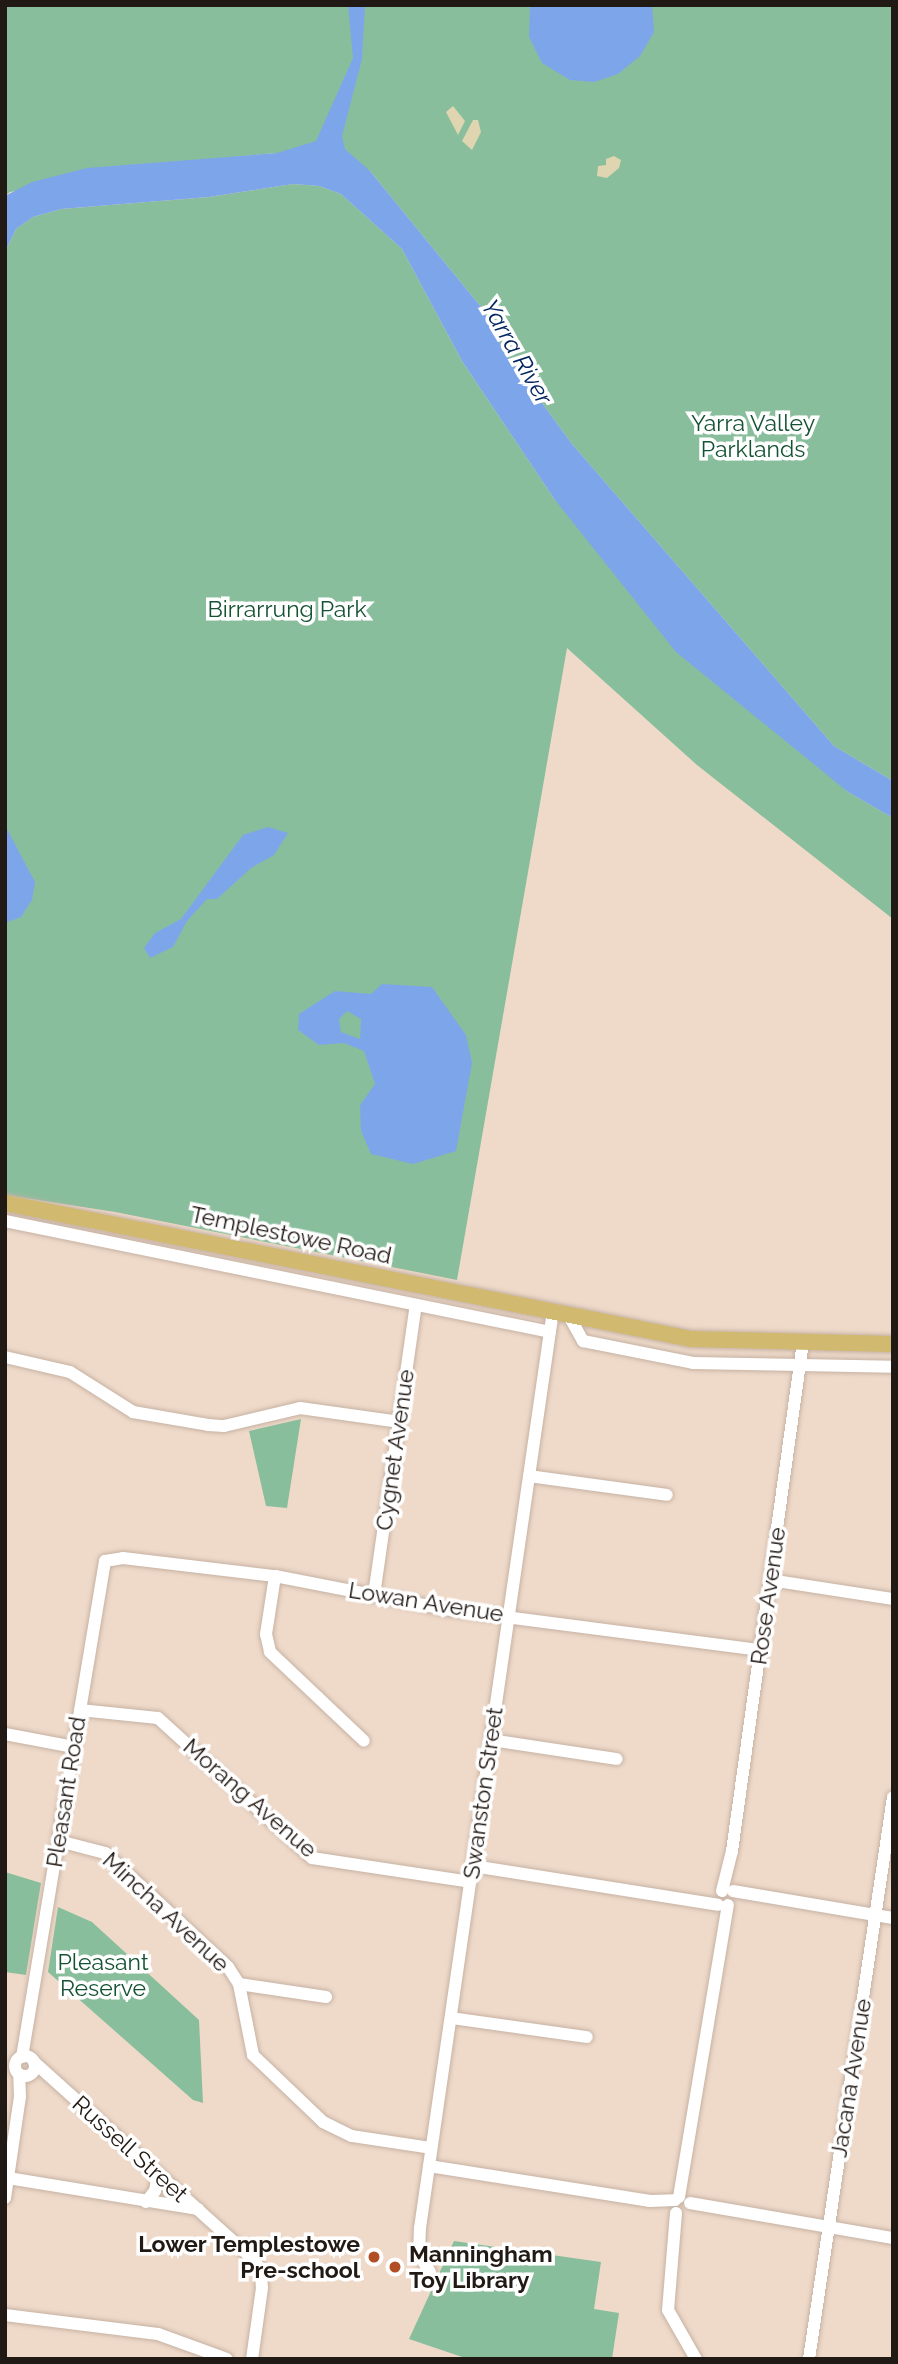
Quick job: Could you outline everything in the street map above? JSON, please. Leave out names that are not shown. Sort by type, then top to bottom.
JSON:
[{"type":"main road","name":"Templestowe Road","points":[[5,1203],[706,1341],[893,1344]]},
{"type":"street","name":"Templestowe Road","points":[[5,1221],[550,1332]]},
{"type":"street","name":"Cygnet Avenue","points":[[374,1595],[416,1305]]},
{"type":"street","name":"Swanston Street","points":[[430,2272],[421,2263],[419,2245],[428,2169],[550,1332],[560,1312]]},
{"type":"street","points":[[560,1312],[583,1341],[693,1363],[893,1367]]},
{"type":"street","name":"Rose Avenue","points":[[696,2359],[668,2310],[802,1367],[803,1342]]},
{"type":"street","points":[[5,1357],[70,1372],[133,1412],[208,1425],[300,1408],[400,1422]]},
{"type":"street","points":[[529,1476],[667,1495]]},
{"type":"street","name":"Lowan Avenue","points":[[102,1556],[275,1576],[508,1617],[760,1650]]},
{"type":"street","name":"Pleasant Road","points":[[7,2187],[20,2097],[21,2065],[30,2025],[102,1556]]},
{"type":"street","points":[[275,1576],[266,1634],[270,1652],[364,1741]]},
{"type":"street","points":[[770,1580],[893,1599]]},
{"type":"street","name":"Morang Avenue","points":[[80,1706],[164,1723],[312,1858],[470,1882]]},
{"type":"street","points":[[5,1734],[74,1744]]},
{"type":"street","points":[[491,1741],[617,1759]]},
{"type":"street","name":"Jacana Avenue","points":[[809,2359],[893,1797]]},
{"type":"street","name":"Mincha Avenue","points":[[59,1841],[98,1849],[111,1858],[228,1967],[239,1984],[253,2055],[323,2122],[352,2136],[431,2148]]},
{"type":"street","points":[[473,1866],[687,1897],[766,1899],[893,1918]]},
{"type":"street","points":[[239,1984],[327,1997]]},
{"type":"street","points":[[451,2018],[587,2037]]},
{"type":"street","name":"Russell Street","points":[[21,2065],[56,2083],[198,2209],[261,2272],[252,2359]]},
{"type":"street","points":[[428,2169],[893,2238]]},
{"type":"street","points":[[146,2202],[155,2190],[158,2174]]},
{"type":"street","points":[[7,2187],[38,2186],[198,2209]]},
{"type":"street","points":[[5,2309],[29,2316]]},
{"type":"street","points":[[5,2315],[158,2334],[227,2359]]},
{"type":"green space","name":"Yarra Valley Parklands","points":[[5,5],[893,5],[893,781],[834,746],[572,444],[504,351],[481,307],[370,171],[277,153],[211,159],[10,192],[5,196]]},
{"type":"green space","name":"Birrarrung Park","points":[[293,184],[319,186],[341,194],[402,249],[462,361],[555,500],[848,792],[893,818],[893,919],[697,765],[567,648],[457,1280],[115,1212],[5,1195],[5,252],[16,229],[33,217],[61,209],[209,197]]},
{"type":"green space","points":[[301,1419],[287,1508],[266,1506],[249,1431]]},
{"type":"green space","points":[[5,1872],[41,1883],[26,1975],[5,1972]]},
{"type":"green space","name":"Pleasant Reserve","points":[[58,1907],[92,1922],[199,2020],[203,2103],[193,2100],[48,1972]]},
{"type":"green space","points":[[454,2241],[601,2262],[594,2309],[619,2313],[612,2359],[468,2359],[409,2339]]},
{"type":"sand","points":[[453,106],[465,121],[458,135],[446,112]]},
{"type":"sand","points":[[473,120],[478,120],[481,132],[472,150],[462,141]]},
{"type":"sand","points":[[614,156],[621,160],[619,168],[607,178],[597,176],[598,166],[606,165],[606,159]]},
{"type":"water","points":[[348,5],[365,5],[362,59],[342,136],[345,149],[370,171],[481,307],[504,351],[572,444],[834,746],[893,781],[893,818],[848,792],[676,652],[555,500],[462,361],[402,249],[341,194],[319,186],[293,184],[209,197],[61,209],[33,217],[16,229],[5,252],[5,196],[32,182],[87,168],[277,153],[316,141],[353,58]]},
{"type":"water","points":[[530,5],[652,5],[654,32],[640,56],[618,74],[594,82],[570,80],[542,63],[529,37]]},
{"type":"water","points":[[5,803],[7,829],[35,882],[32,900],[21,917],[5,923]]},
{"type":"water","points":[[268,827],[288,833],[274,855],[251,868],[217,899],[207,899],[187,921],[173,947],[150,958],[144,948],[155,933],[181,919],[243,835]]},
{"type":"water","points":[[382,984],[432,987],[466,1035],[472,1063],[456,1151],[413,1164],[371,1154],[361,1131],[360,1105],[375,1084],[364,1051],[344,1043],[319,1045],[298,1030],[299,1014],[335,991],[371,994]],"holes":[[[347,1011],[361,1019],[360,1039],[341,1032],[339,1019]]]},
{"type":"place","name":"Lower Templestowe Pre-school","points":[[374,2257]]},
{"type":"place","name":"Manningham Toy Library","points":[[395,2267]]},
{"type":"water label","name":"Yarra River","points":[[517,352]]}]
